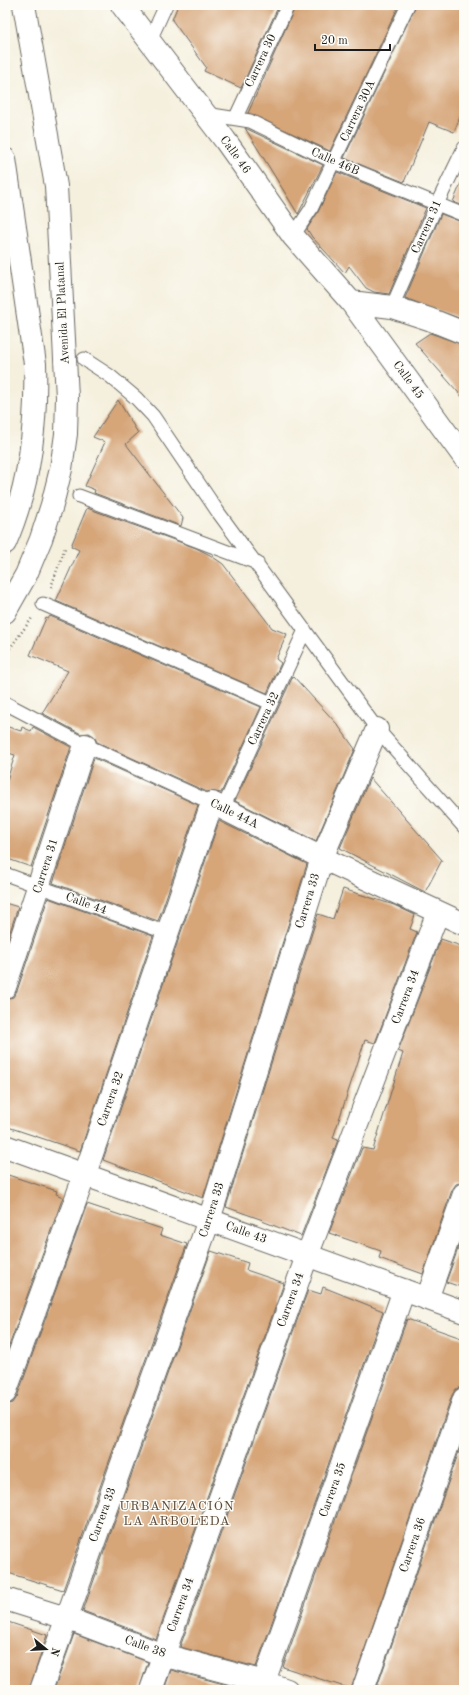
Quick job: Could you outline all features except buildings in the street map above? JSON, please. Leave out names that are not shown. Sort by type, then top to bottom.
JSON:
[{"type":"street","name":"Avenida El Platanal","points":[[5,612],[26,575],[41,539],[52,505],[61,469],[66,434],[68,397],[56,186],[24,5]]},
{"type":"street","name":"Calle 46","points":[[122,5],[206,114],[293,236],[351,302]]},
{"type":"street","points":[[5,159],[34,364],[36,397],[34,431],[29,464],[22,496],[5,543]]},
{"type":"street","points":[[351,302],[392,307],[430,319],[464,333]]},
{"type":"street","name":"Calle 45","points":[[351,302],[464,457]]},
{"type":"street","name":"Carrera 33","points":[[41,1690],[209,1220],[322,858],[377,729]]},
{"type":"street","name":"Carrera 31","points":[[5,986],[85,745]]},
{"type":"street","name":"Calle 44A","points":[[218,806],[322,858],[464,924]]},
{"type":"street","name":"Carrera 32","points":[[5,1393],[85,1174],[167,933],[218,806]]},
{"type":"street","name":"Carrera 34","points":[[151,1690],[307,1256],[438,912]]},
{"type":"street","name":"Calle 43","points":[[5,1146],[464,1312]]},
{"type":"street","points":[[427,1299],[464,1194]]},
{"type":"street","name":"Carrera 35","points":[[263,1686],[404,1290]]},
{"type":"street","name":"Carrera 36","points":[[362,1690],[464,1400]]},
{"type":"street","name":"Calle 38","points":[[5,1598],[66,1618],[163,1655],[263,1686],[287,1690]]},
{"type":"lane","points":[[150,40],[166,5]]},
{"type":"lane","name":"Carrera 30","points":[[236,117],[288,5]]},
{"type":"lane","name":"Carrera 30A","points":[[293,236],[311,209],[408,5]]},
{"type":"lane","name":"Calle 46B","points":[[206,114],[236,117],[250,121],[334,162],[464,215]]},
{"type":"lane","name":"Carrera 31","points":[[392,307],[437,204],[464,148]]},
{"type":"lane","points":[[84,359],[110,376],[136,398],[153,416],[218,512],[257,563],[377,729],[464,827]]},
{"type":"lane","points":[[79,496],[257,563]]},
{"type":"lane","points":[[43,604],[271,703]]},
{"type":"lane","name":"Carrera 32","points":[[218,806],[271,703],[305,630]]},
{"type":"lane","name":"Calle 44A","points":[[5,703],[85,745],[218,806]]},
{"type":"lane","name":"Calle 44","points":[[5,874],[167,933]]},
{"type":"district","name":"URBANIZACIÓN LA ARBOLEDA","points":[[177,1514]]}]
